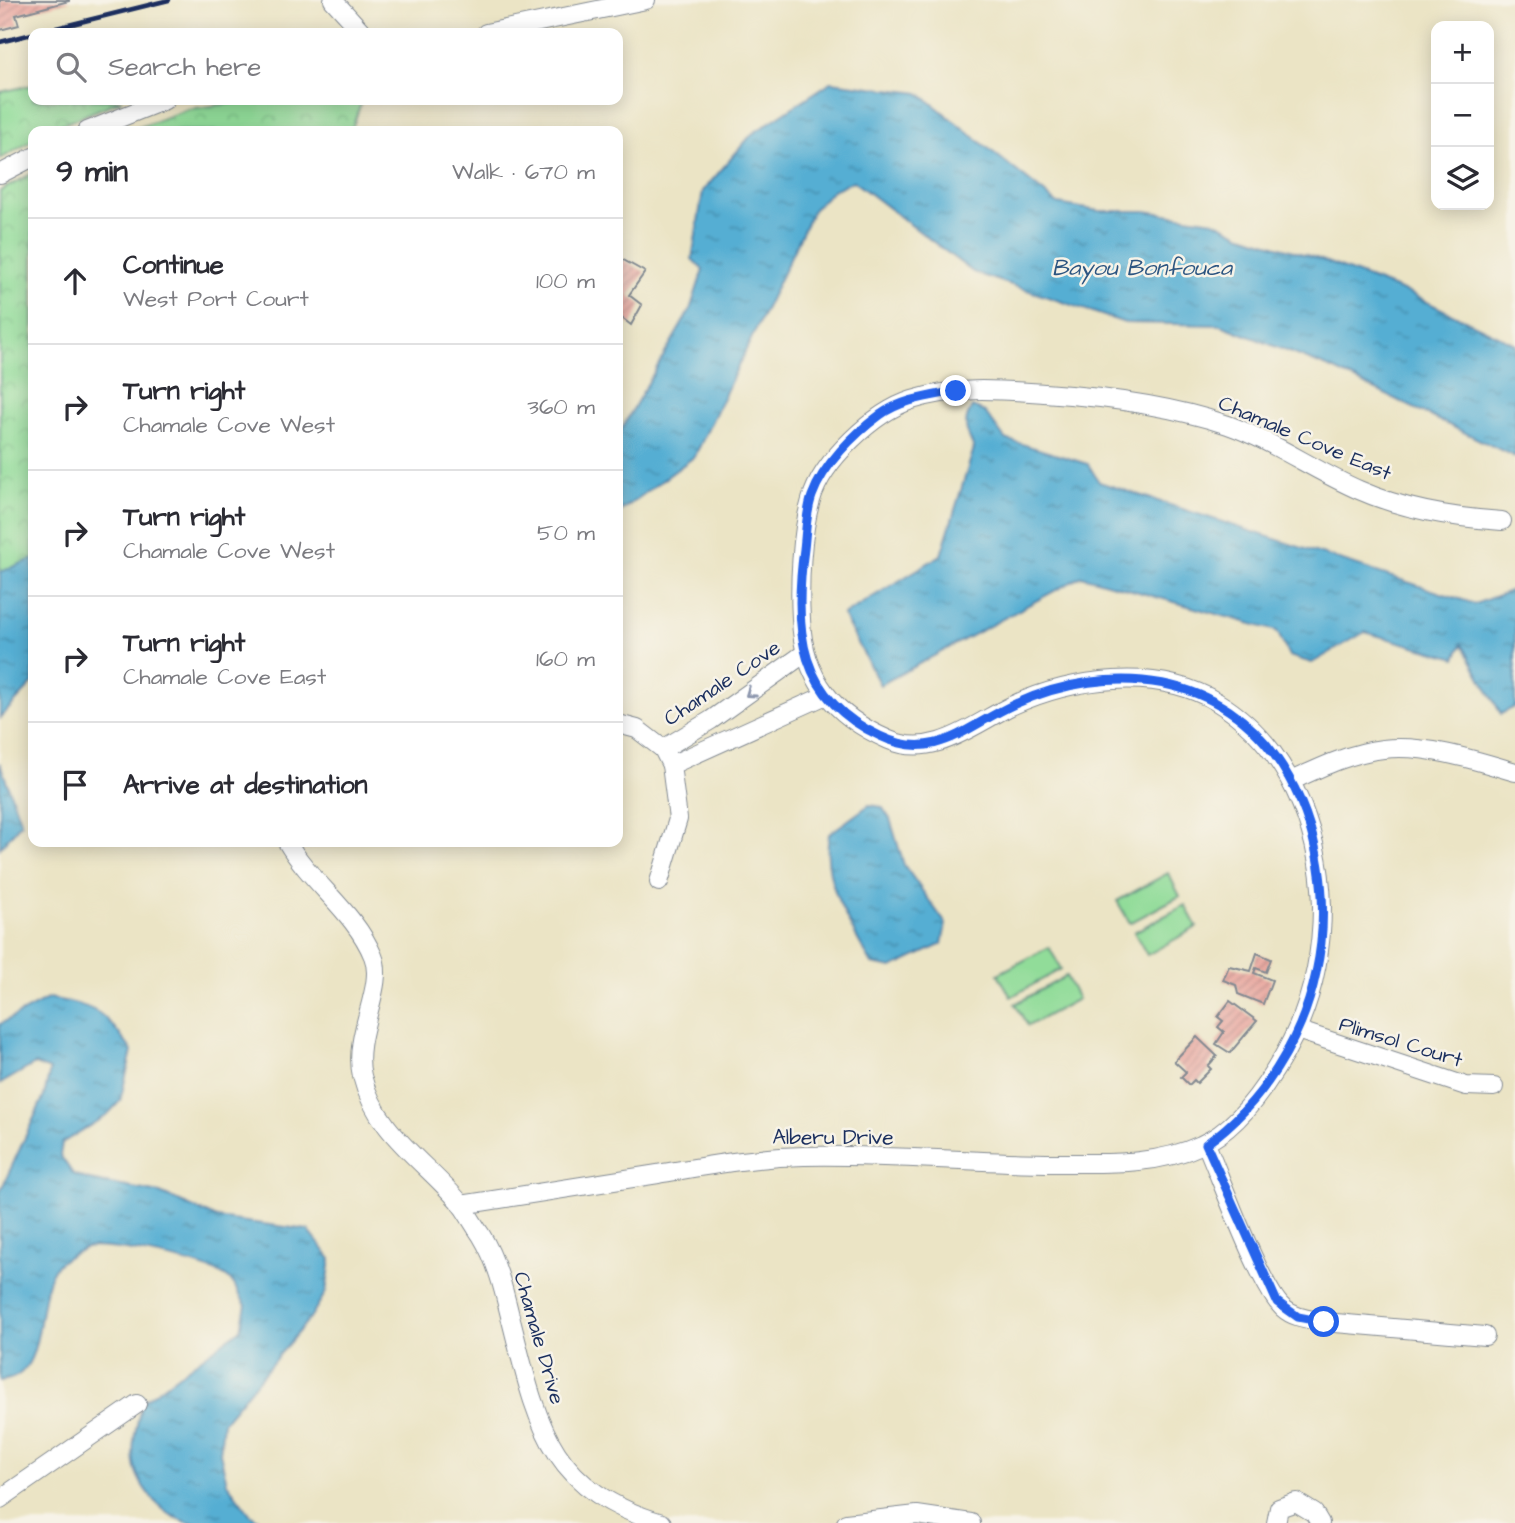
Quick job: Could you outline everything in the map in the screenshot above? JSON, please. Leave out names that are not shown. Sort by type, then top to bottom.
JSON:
[{"type":"street","points":[[333,0],[358,28]]},
{"type":"street","points":[[510,28],[646,0]]},
{"type":"street","points":[[100,126],[153,105]]},
{"type":"street","points":[[0,174],[28,160]]},
{"type":"street","name":"Chamale Cove East","points":[[824,696],[805,653],[800,624],[801,570],[811,498],[825,472],[852,441],[882,414],[913,400],[956,391],[993,389],[1091,396],[1178,411],[1233,427],[1365,493],[1462,519],[1502,521]]},
{"type":"street","name":"Chamale Cove","points":[[667,757],[711,720],[805,653]]},
{"type":"street","points":[[824,696],[853,723],[905,747],[917,748],[937,744],[1015,704],[1048,692],[1088,683],[1132,680],[1157,682],[1199,693],[1237,716],[1257,734],[1291,781],[1314,844],[1322,912],[1320,954],[1297,1030],[1267,1084],[1244,1112],[1206,1144],[1267,1283],[1285,1310],[1298,1317],[1324,1322],[1485,1336]]},
{"type":"street","name":"Chamale Cove","points":[[667,757],[824,696]]},
{"type":"street","points":[[623,725],[637,729],[667,757],[678,818],[659,882]]},
{"type":"street","points":[[1291,781],[1330,763],[1383,749],[1423,751],[1515,772]]},
{"type":"street","name":"Chamale Drive","points":[[291,847],[298,860],[360,932],[374,958],[376,980],[362,1027],[359,1057],[375,1112],[396,1139],[461,1205],[483,1239],[501,1279],[534,1410],[548,1440],[565,1463],[595,1493],[624,1512],[662,1523]]},
{"type":"street","name":"Plimsol Court","points":[[1297,1030],[1466,1086],[1494,1087]]},
{"type":"street","name":"Alberu Drive","points":[[461,1205],[734,1162],[802,1156],[1031,1163],[1135,1162],[1160,1158],[1206,1144]]},
{"type":"street","points":[[0,1499],[137,1404]]},
{"type":"street","points":[[1276,1523],[1279,1508],[1296,1502],[1317,1518]]},
{"type":"street","points":[[846,1523],[917,1515],[971,1523]]},
{"type":"green space","points":[[28,86],[28,105],[110,105],[58,126],[28,126],[28,143],[0,159],[0,92]]},
{"type":"green space","points":[[219,105],[360,105],[353,126],[143,126],[188,109]]},
{"type":"green space","points":[[28,176],[28,561],[0,572],[0,191]]},
{"type":"green space","points":[[1168,873],[1180,896],[1130,923],[1117,901]]},
{"type":"green space","points":[[1185,905],[1197,927],[1147,955],[1134,932]]},
{"type":"green space","points":[[1049,947],[1061,969],[1011,997],[998,974]]},
{"type":"green space","points":[[1066,976],[1078,999],[1028,1026],[1015,1004]]},
{"type":"water","name":"Bayou Bonfouca","points":[[831,82],[919,93],[1058,204],[1099,211],[1145,211],[1214,221],[1242,235],[1316,258],[1408,293],[1515,344],[1515,457],[1335,370],[1221,325],[1125,323],[973,272],[853,181],[833,190],[813,210],[695,456],[623,509],[623,426],[690,310],[703,270],[692,259],[703,191],[752,134]]},
{"type":"water","points":[[972,407],[985,412],[1005,439],[1088,464],[1099,482],[1475,604],[1515,589],[1515,707],[1501,714],[1462,644],[1456,658],[1365,632],[1312,663],[1289,656],[1277,631],[1082,576],[880,685],[843,615],[941,555],[974,448],[966,428]]},
{"type":"water","points":[[28,561],[28,688],[0,718],[0,572]]},
{"type":"water","points":[[0,763],[21,823],[0,848]]},
{"type":"water","points":[[869,805],[882,807],[890,819],[904,865],[946,924],[942,944],[892,968],[872,964],[839,902],[829,869],[829,834]]},
{"type":"water","points":[[49,998],[98,1012],[113,1026],[132,1051],[120,1101],[107,1115],[62,1143],[60,1155],[73,1174],[89,1180],[160,1193],[217,1218],[308,1230],[331,1259],[326,1292],[310,1318],[223,1422],[220,1453],[227,1483],[250,1514],[263,1523],[192,1523],[180,1520],[165,1511],[152,1498],[137,1475],[134,1464],[134,1442],[142,1402],[241,1329],[246,1305],[231,1281],[218,1272],[182,1261],[115,1249],[86,1248],[75,1253],[58,1264],[50,1277],[34,1350],[27,1365],[16,1376],[0,1381],[0,1192],[44,1096],[50,1070],[35,1064],[0,1084],[0,1024]]},
{"type":"building","points":[[0,0],[69,1],[16,15],[19,25],[0,30]]},
{"type":"building","points":[[623,260],[645,272],[629,295],[642,305],[631,325],[623,319]]},
{"type":"building","points":[[1257,953],[1271,959],[1266,972],[1256,968],[1254,973],[1272,980],[1263,1004],[1238,994],[1236,985],[1223,980],[1229,966],[1251,971]]},
{"type":"building","points":[[1230,1001],[1257,1021],[1230,1053],[1216,1044],[1224,1032],[1218,1027],[1223,1021],[1218,1017]]},
{"type":"building","points":[[1197,1037],[1217,1056],[1208,1066],[1211,1069],[1197,1083],[1194,1080],[1189,1085],[1181,1077],[1186,1072],[1174,1061]]},
{"type":"railway","points":[[56,28],[169,0]]},
{"type":"railway","points":[[0,42],[28,35]]},
{"type":"route","points":[[956,391],[913,400],[882,414],[852,441],[825,472],[811,498],[801,570],[800,624],[805,653],[814,676],[824,696],[853,723],[905,747],[928,747],[937,744],[1015,704],[1068,686],[1132,680],[1182,687],[1216,701],[1257,734],[1276,756],[1300,801],[1314,844],[1321,890],[1320,954],[1315,981],[1297,1030],[1281,1061],[1267,1084],[1244,1112],[1206,1144],[1254,1256],[1277,1302],[1298,1317],[1324,1322]]}]
